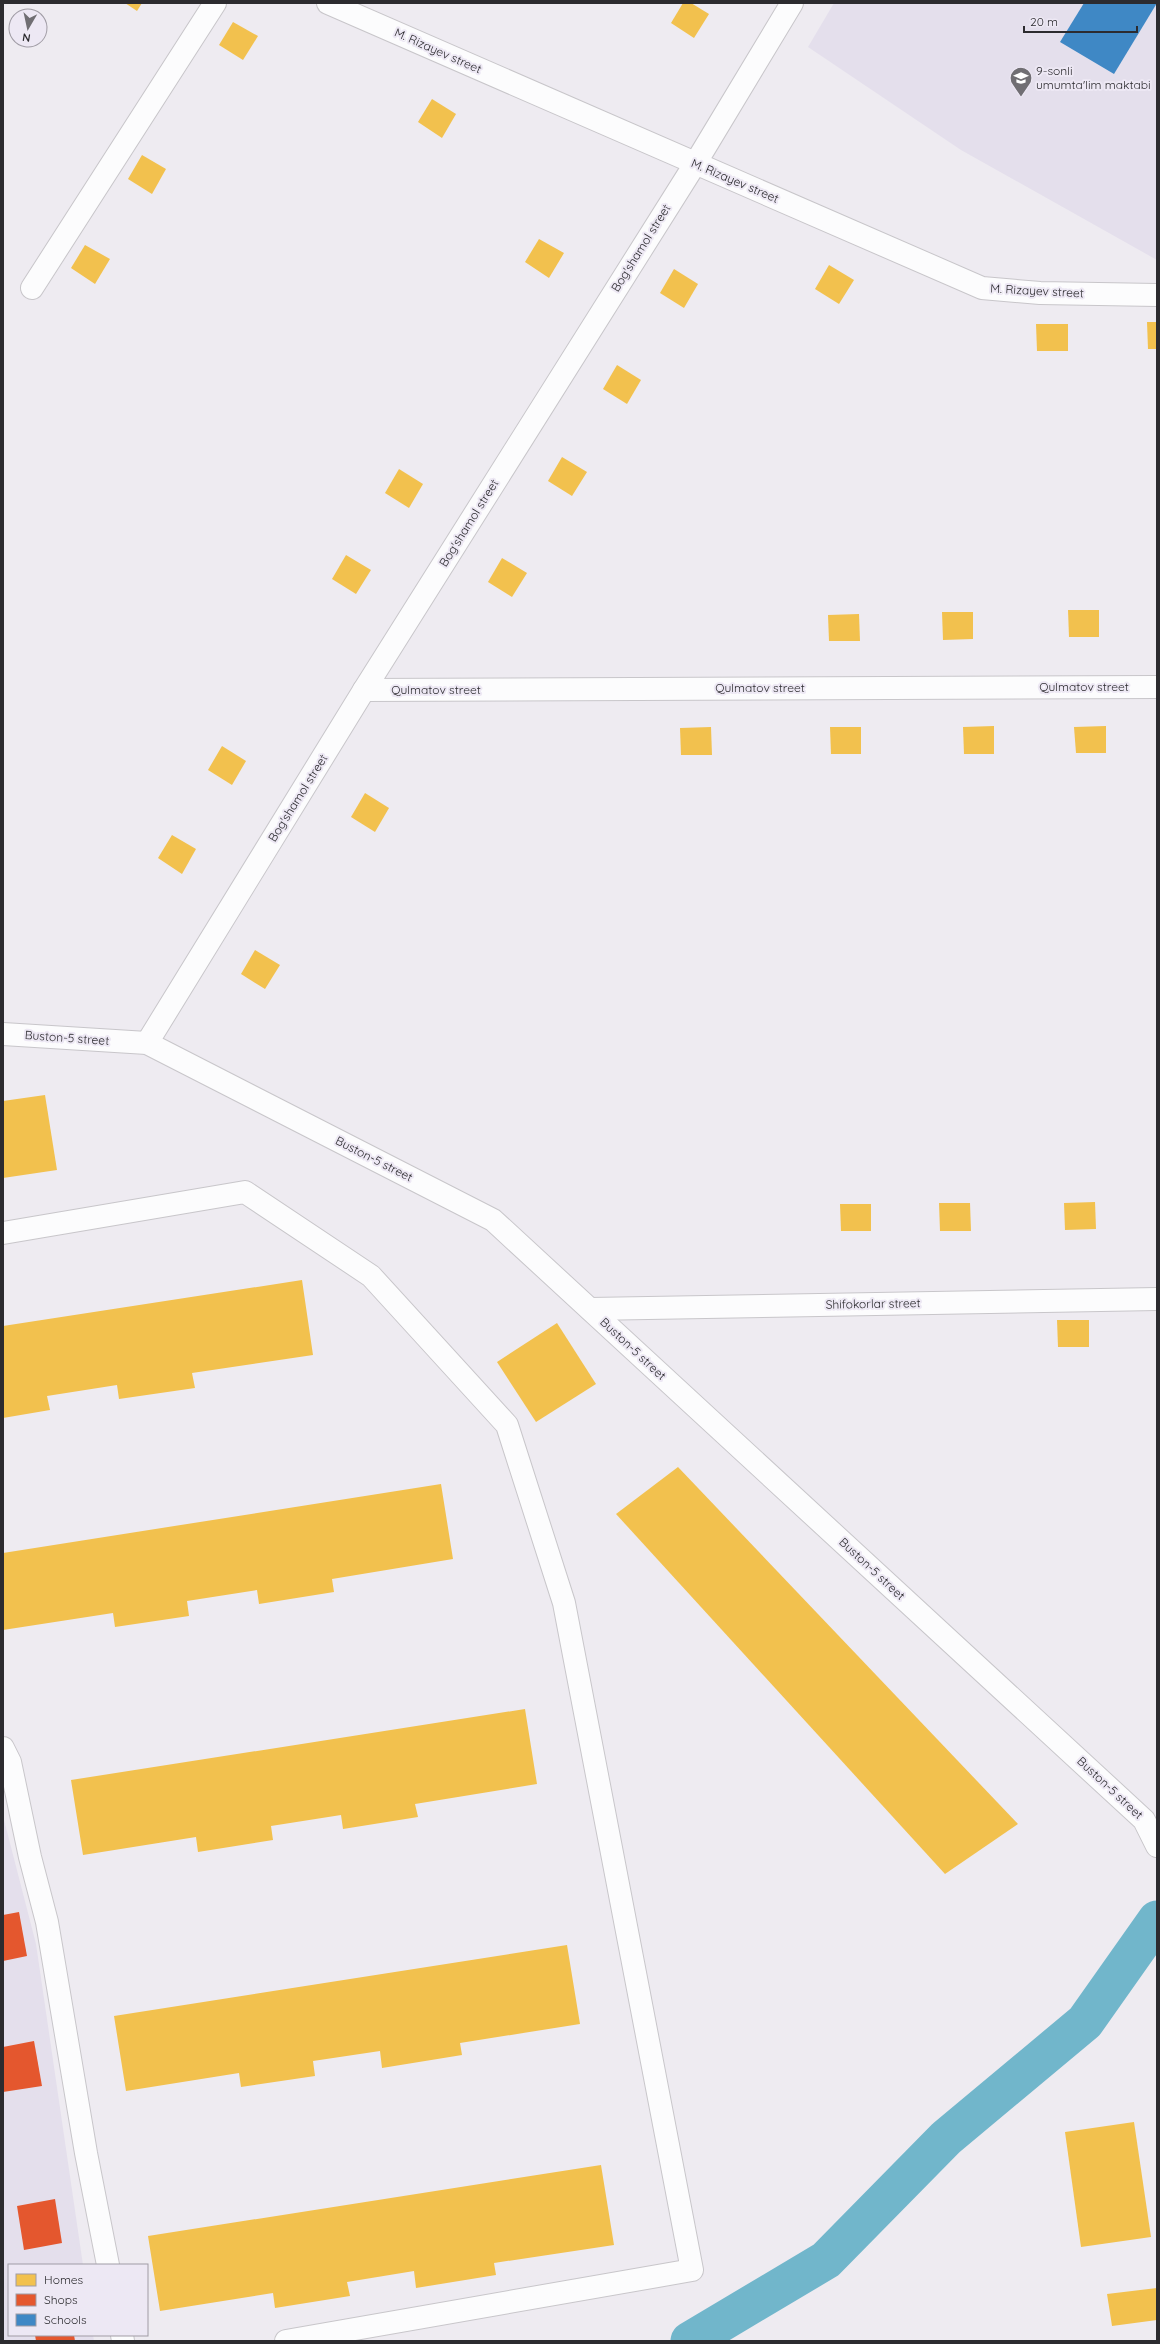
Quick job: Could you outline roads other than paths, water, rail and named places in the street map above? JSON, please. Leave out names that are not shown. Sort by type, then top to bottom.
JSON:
[{"type":"street","points":[[32,288],[215,3]]},
{"type":"street","name":"M. Rizayev street","points":[[328,3],[694,164],[982,288],[1040,293],[1157,295]]},
{"type":"street","name":"Bog'shamol street","points":[[147,1043],[364,690],[694,164],[792,3]]},
{"type":"street","name":"Qulmatov street","points":[[364,690],[1157,687]]},
{"type":"street","name":"Buston-5 street","points":[[3,1034],[147,1043],[493,1220],[1144,1820],[1157,1846]]},
{"type":"street","points":[[3,1233],[245,1192],[252,1196],[371,1276],[507,1425],[564,1603],[692,2270],[286,2341]]},
{"type":"street","name":"Shifokorlar street","points":[[590,1309],[1157,1299]]},
{"type":"street","points":[[3,1748],[10,1762],[30,1857],[47,1922],[86,2153],[108,2264]]},
{"type":"waterway","points":[[690,2341],[826,2260],[946,2138],[1085,2022],[1157,1920]]},
{"type":"place","name":"9-sonli umumta'lim maktabi","points":[[1021,98]]}]
